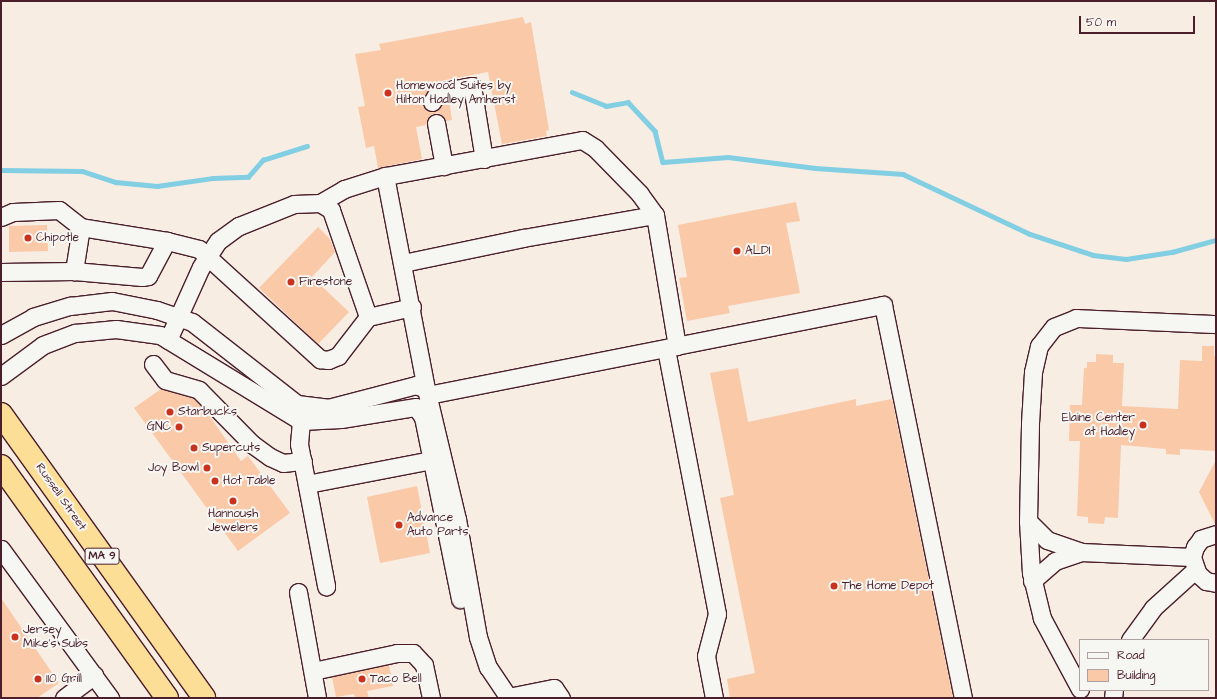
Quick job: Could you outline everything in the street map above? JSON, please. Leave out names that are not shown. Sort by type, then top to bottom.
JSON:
[{"type":"highway","name":"Russell Street","points":[[1,414],[204,698]]},
{"type":"highway","name":"MA 9","points":[[1,466],[167,698]]},
{"type":"lane","points":[[432,102],[438,92],[472,86],[484,159]]},
{"type":"lane","points":[[436,123],[444,166]]},
{"type":"lane","points":[[168,340],[178,316],[209,255],[218,241],[239,226],[294,204],[320,203],[344,189],[385,176],[582,140],[595,148],[640,194],[655,214],[672,347],[716,614],[706,656],[714,698]]},
{"type":"lane","points":[[385,176],[412,307],[427,392],[456,519],[478,637],[488,667],[506,698]]},
{"type":"lane","points":[[320,203],[331,210],[368,317]]},
{"type":"lane","points":[[1,217],[13,212],[59,210],[81,226],[167,240],[199,249],[209,255],[320,359],[328,360],[338,356],[368,317],[412,307]]},
{"type":"lane","points":[[403,263],[523,238],[655,214]]},
{"type":"lane","points":[[74,271],[81,226]]},
{"type":"lane","points":[[1,272],[74,271],[135,277],[148,276],[167,240]]},
{"type":"lane","points":[[1,335],[33,317],[70,306],[112,301],[178,316],[192,322],[297,404],[328,408],[416,385],[427,392],[672,347],[883,305],[962,698]]},
{"type":"lane","points":[[1079,687],[1049,633],[1032,582],[1028,521],[1033,372],[1039,346],[1050,331],[1064,321],[1076,318],[1216,324]]},
{"type":"lane","points":[[1,376],[43,345],[75,333],[116,329],[160,335],[301,421],[341,420],[416,407],[423,417],[451,562],[471,644],[483,678],[506,698]]},
{"type":"lane","points":[[153,364],[164,380],[199,390],[252,444],[270,457],[283,463],[302,461]]},
{"type":"lane","points":[[301,421],[299,444],[326,586]]},
{"type":"lane","points":[[307,484],[432,460]]},
{"type":"lane","points":[[1028,521],[1047,540],[1081,552],[1194,564]]},
{"type":"lane","points":[[1216,534],[1202,539],[1195,547],[1194,564],[1206,581],[1216,583]]},
{"type":"lane","points":[[1,548],[110,698]]},
{"type":"lane","points":[[1032,582],[1055,561],[1081,552]]},
{"type":"lane","points":[[1131,639],[1153,608],[1194,564]]},
{"type":"lane","points":[[298,592],[318,698]]},
{"type":"lane","points":[[313,670],[397,653],[413,653],[424,665],[431,698]]},
{"type":"lane","points":[[64,698],[94,674]]},
{"type":"lane","points":[[506,698],[554,688],[561,698]]},
{"type":"building","name":"Homewood Suites by Hilton Hadley Amherst","points":[[523,17],[525,24],[531,22],[549,130],[546,131],[547,136],[502,144],[488,72],[445,80],[432,84],[422,102],[427,110],[432,112],[449,100],[452,120],[446,121],[439,113],[430,115],[426,125],[416,127],[422,159],[378,168],[374,146],[366,148],[358,107],[365,106],[355,54],[381,50],[379,44]]},
{"type":"building","name":"ALDI","points":[[796,202],[800,221],[786,223],[800,293],[728,306],[730,313],[687,321],[679,278],[687,277],[678,225]]},
{"type":"building","name":"Chipotle","points":[[47,225],[48,251],[9,252],[9,226]]},
{"type":"building","name":"Firestone","points":[[318,227],[330,239],[335,252],[312,277],[349,312],[318,344],[259,288]]},
{"type":"building","name":"Elaine Center at Hadley","points":[[1202,346],[1214,346],[1214,356],[1216,356],[1216,451],[1180,449],[1180,455],[1166,454],[1166,449],[1121,445],[1118,518],[1105,517],[1104,524],[1088,523],[1088,517],[1077,516],[1080,441],[1069,441],[1070,405],[1082,405],[1084,368],[1087,368],[1087,362],[1096,362],[1096,354],[1113,355],[1113,363],[1124,363],[1122,406],[1178,409],[1180,360],[1202,361]]},
{"type":"building","name":"The Home Depot","points":[[738,368],[748,422],[856,399],[856,406],[892,399],[953,698],[730,698],[727,679],[755,673],[720,498],[734,495],[710,373]]},
{"type":"building","points":[[161,389],[194,399],[206,411],[241,461],[248,456],[290,513],[238,551],[134,408]]},
{"type":"building","points":[[1216,460],[1216,524],[1215,524],[1199,492]]},
{"type":"building","name":"Advance Auto Parts","points":[[417,486],[430,553],[380,563],[367,497]]},
{"type":"building","points":[[1,598],[59,683],[37,698],[1,698]]},
{"type":"building","name":"Taco Bell","points":[[389,665],[393,686],[367,691],[369,698],[355,698],[354,694],[336,697],[332,677]]},
{"type":"waterway","points":[[572,92],[606,106],[628,102],[655,131],[663,162],[728,157],[815,168],[903,174],[1030,234],[1093,255],[1126,259],[1172,252],[1216,240]]},
{"type":"waterway","points":[[1,170],[82,171],[116,182],[157,186],[213,178],[248,177],[263,160],[307,146]]},
{"type":"place","name":"Homewood Suites by Hilton Hadley Amherst","points":[[388,93]]},
{"type":"place","name":"Chipotle","points":[[28,238]]},
{"type":"place","name":"ALDI","points":[[737,251]]},
{"type":"place","name":"Firestone","points":[[291,282]]},
{"type":"place","name":"Starbucks","points":[[170,412]]},
{"type":"place","name":"Elaine Center at Hadley","points":[[1143,425]]},
{"type":"place","name":"GNC","points":[[179,427]]},
{"type":"place","name":"Supercuts","points":[[194,448]]},
{"type":"place","name":"Joy Bowl","points":[[207,468]]},
{"type":"place","name":"Hot Table","points":[[215,481]]},
{"type":"place","name":"Hannoush Jewelers","points":[[233,501]]},
{"type":"place","name":"Advance Auto Parts","points":[[399,525]]},
{"type":"place","name":"The Home Depot","points":[[834,586]]},
{"type":"place","name":"Jersey Mike's Subs","points":[[15,637]]},
{"type":"place","name":"110 Grill","points":[[38,679]]},
{"type":"place","name":"Taco Bell","points":[[362,679]]}]
